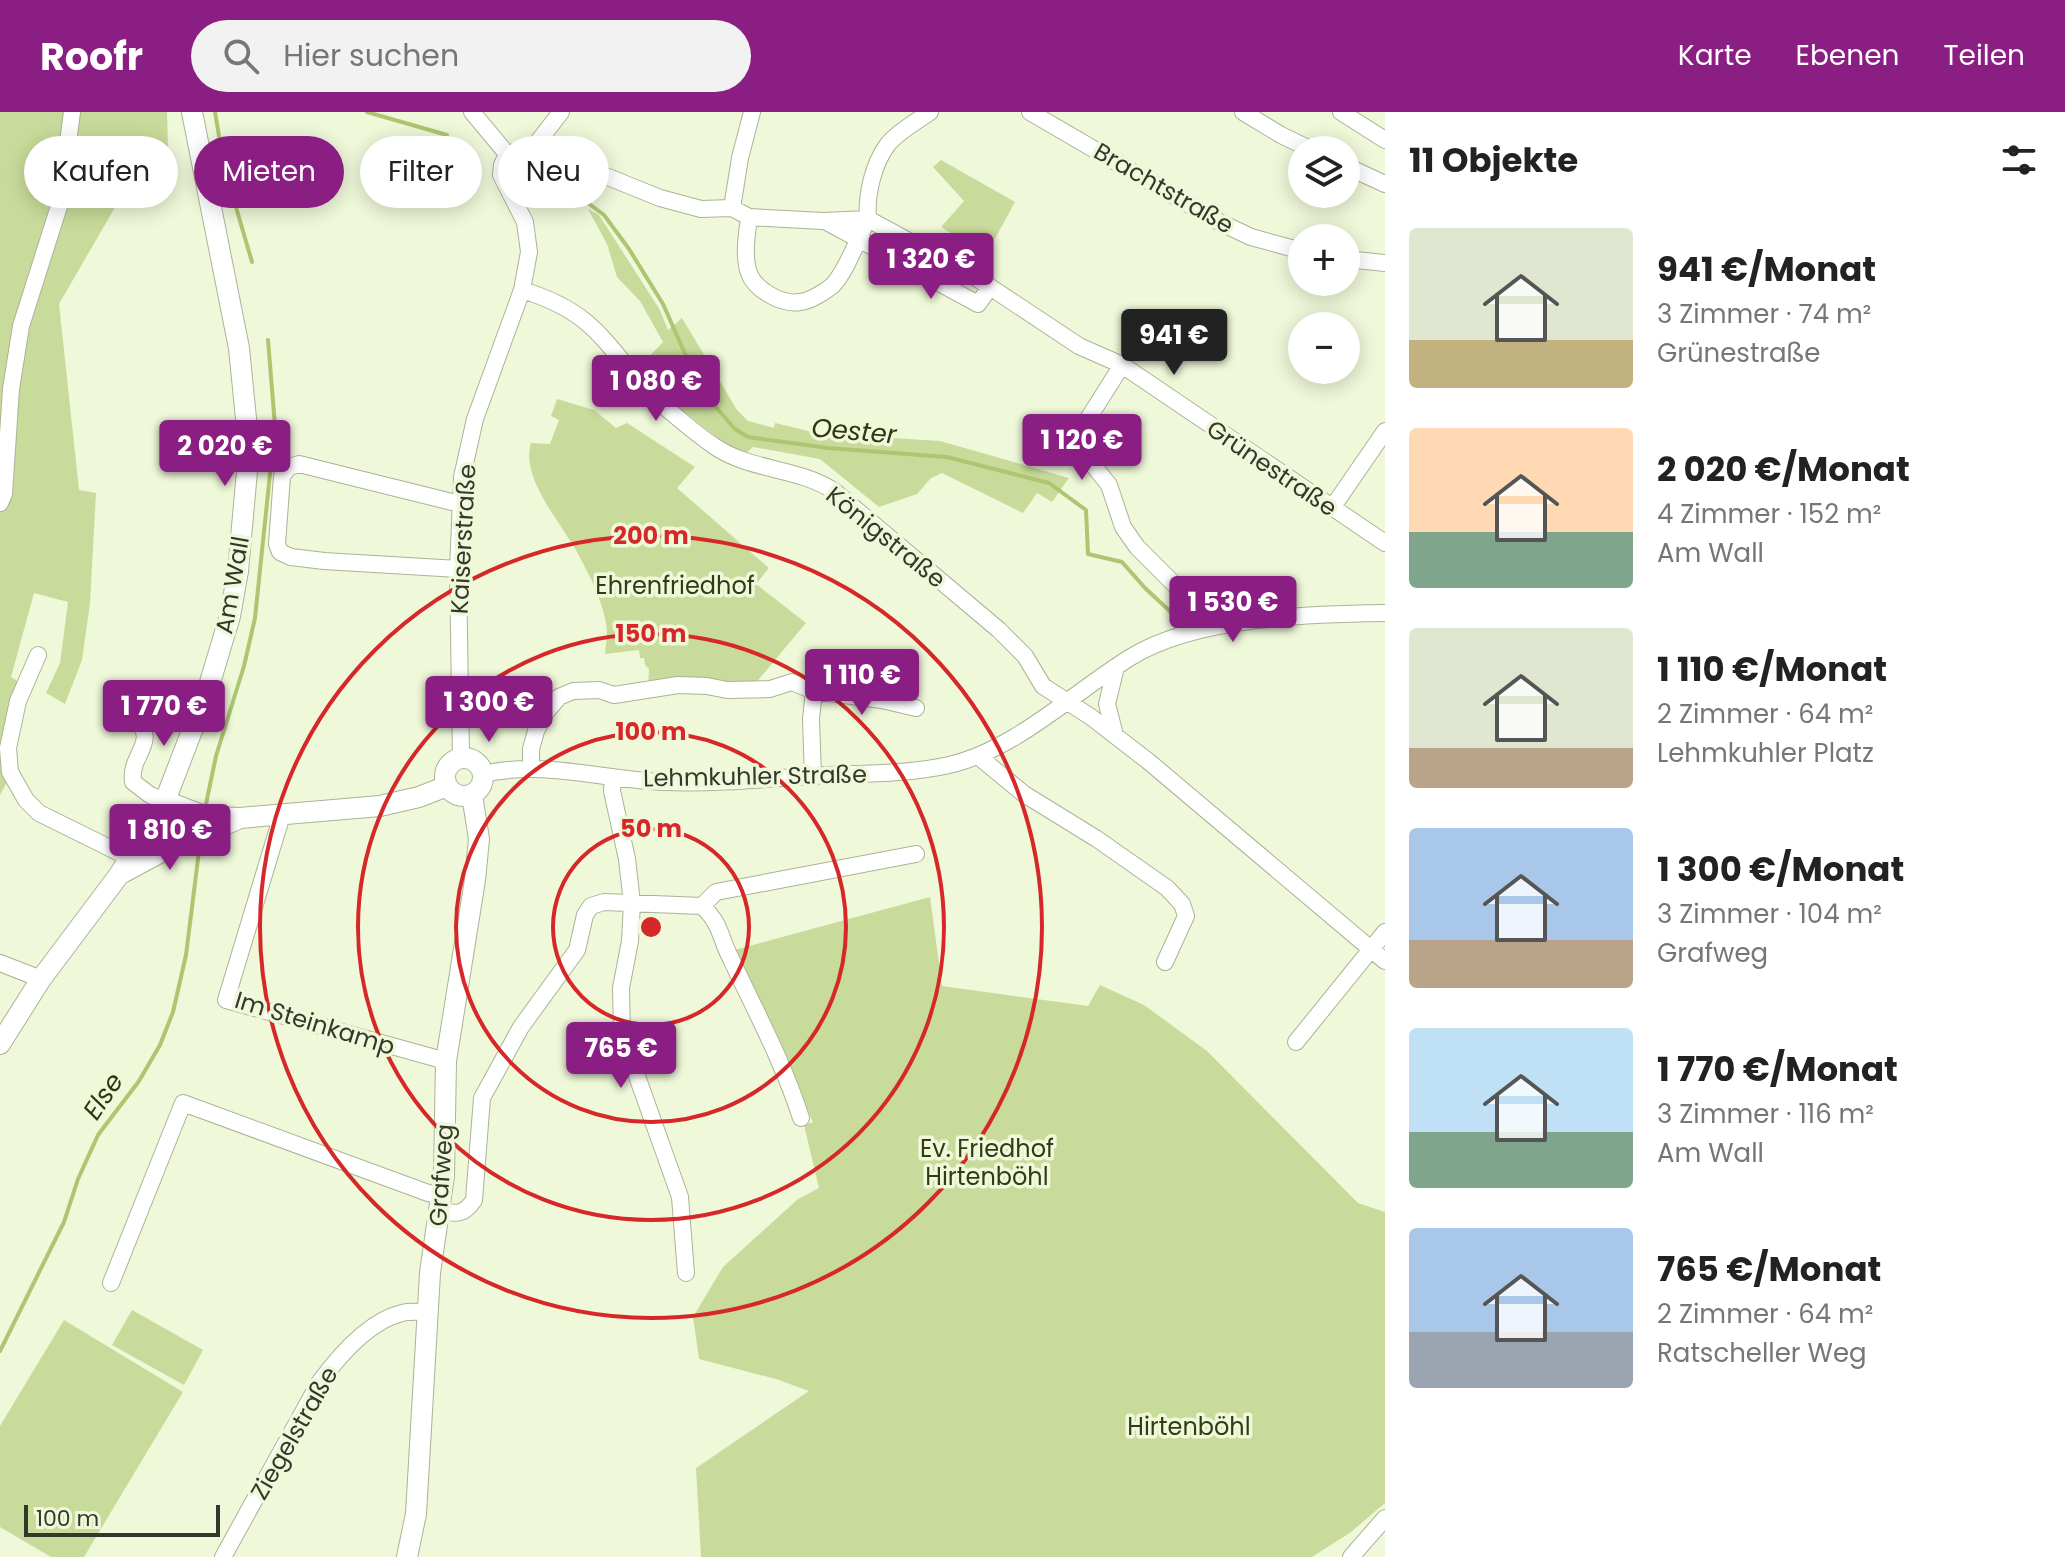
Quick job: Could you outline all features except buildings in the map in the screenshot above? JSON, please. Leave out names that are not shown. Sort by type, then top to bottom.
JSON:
[{"type":"main road","name":"Am Wall","points":[[0,1044],[41,979],[125,866],[165,801],[181,764],[226,631],[238,571],[249,449],[239,348],[192,112]]},
{"type":"main road","points":[[461,758],[474,761],[483,774],[481,786],[472,795],[456,795],[447,786],[445,777],[447,768],[461,758]]},
{"type":"main road","points":[[203,835],[184,833],[172,826],[165,801],[207,817],[240,818],[396,804],[447,786]]},
{"type":"main road","name":"Grafweg","points":[[407,1557],[416,1514],[430,1273],[441,1203],[446,1061],[479,839],[472,795]]},
{"type":"main road","points":[[125,866],[240,818]]},
{"type":"street","points":[[0,503],[4,494],[8,414],[21,326],[60,203],[72,112]]},
{"type":"street","points":[[472,112],[498,143]]},
{"type":"street","points":[[542,136],[561,112]]},
{"type":"street","points":[[732,208],[752,112]]},
{"type":"street","points":[[749,217],[748,272],[765,292],[784,301],[800,302],[828,289],[835,283],[868,219],[867,197],[882,155],[894,139],[930,112]]},
{"type":"street","name":"Brachtstraße","points":[[1030,112],[1217,221],[1251,237],[1288,247]]},
{"type":"street","points":[[1243,112],[1288,138]]},
{"type":"street","points":[[1341,112],[1385,140]]},
{"type":"street","points":[[1360,172],[1385,184]]},
{"type":"street","points":[[609,177],[660,198],[701,209],[732,208],[749,217],[823,221],[868,219]]},
{"type":"street","name":"Kaiserstraße","points":[[461,758],[460,504],[464,466],[475,419],[522,290],[528,262],[528,234],[518,208]]},
{"type":"street","name":"Grünestraße","points":[[868,219],[990,287],[1079,346],[1122,365],[1385,543]]},
{"type":"street","points":[[823,221],[978,304],[990,287]]},
{"type":"street","points":[[1360,260],[1385,263]]},
{"type":"street","name":"Königstraße","points":[[522,290],[560,303],[595,329],[641,384],[712,445],[734,458],[803,477],[834,491],[999,630],[1025,656],[1043,686],[1115,735],[1385,961]]},
{"type":"street","points":[[1065,459],[1122,365]]},
{"type":"street","points":[[1332,508],[1385,431]]},
{"type":"street","points":[[1074,441],[1109,485],[1123,527],[1138,548],[1179,589]]},
{"type":"street","points":[[458,569],[291,557],[280,552],[277,544],[282,476],[289,467],[299,464],[460,504]]},
{"type":"street","name":"Lehmkuhler Straße","points":[[483,774],[531,769],[663,782],[914,771],[950,765],[978,756],[1033,725],[1116,667],[1159,642],[1217,626],[1385,613]]},
{"type":"street","points":[[38,655],[18,701],[8,748],[10,772],[26,800],[39,813],[125,866]]},
{"type":"street","points":[[1115,735],[1107,704],[1116,667]]},
{"type":"street","points":[[531,769],[531,749],[536,731],[553,702],[564,694],[581,689],[614,695],[678,685],[727,690],[758,689],[792,682],[814,691],[916,708]]},
{"type":"street","points":[[813,776],[811,719],[814,691]]},
{"type":"street","points":[[136,717],[147,736],[132,780],[141,789],[165,801]]},
{"type":"street","points":[[978,756],[1024,794],[1097,839],[1167,888],[1182,904],[1186,916],[1165,962]]},
{"type":"street","points":[[613,777],[612,791],[627,859],[632,903],[630,941],[621,988],[622,1034],[680,1197],[686,1273]]},
{"type":"street","name":"Im Steinkamp","points":[[282,815],[226,1000],[446,1061]]},
{"type":"street","points":[[702,906],[716,892],[916,854]]},
{"type":"street","points":[[111,1283],[183,1103],[428,1193],[459,1214],[466,1211],[474,1200],[482,1098],[521,1027],[577,950],[585,915],[591,906],[604,902],[702,906],[716,919],[727,952],[788,1076],[801,1118]]},
{"type":"street","points":[[1296,1042],[1385,932]]},
{"type":"street","points":[[0,963],[41,979]]},
{"type":"street","name":"Ziegelstraße","points":[[223,1557],[319,1383],[336,1359],[386,1319],[404,1312],[427,1312]]},
{"type":"street","points":[[1356,1555],[1385,1518]]},
{"type":"green space","points":[[0,112],[167,112],[168,136],[24,136],[24,208],[115,208],[59,304],[79,490],[96,493],[90,603],[82,660],[65,704],[46,693],[60,663],[68,602],[34,593],[11,677],[19,682],[7,782],[0,795]]},
{"type":"green space","points":[[941,160],[1015,202],[986,255],[941,227],[964,201],[933,167]]},
{"type":"green space","points":[[588,209],[599,215],[660,310],[668,330],[682,318],[737,410],[748,421],[774,428],[775,423],[850,441],[876,437],[940,441],[1069,478],[1052,502],[1037,493],[1023,513],[942,473],[931,478],[917,494],[879,507],[820,459],[753,447],[744,455],[640,378],[642,364],[663,342],[640,301],[617,277],[607,244]]},
{"type":"green space","name":"Ehrenfriedhof","points":[[557,399],[594,410],[616,428],[627,423],[695,467],[677,488],[769,568],[756,584],[806,623],[754,685],[648,686],[649,669],[644,658],[640,658],[639,650],[605,654],[607,627],[598,596],[531,471],[531,443],[550,444],[559,420],[551,416]]},
{"type":"green space","points":[[930,897],[942,986],[1088,1006],[1100,985],[1144,1005],[1207,1051],[1358,1203],[1385,1212],[1385,1503],[1351,1532],[1312,1557],[701,1557],[696,1468],[809,1391],[699,1359],[693,1317],[723,1267],[798,1199],[819,1188],[804,1125],[813,1122],[731,951]]},
{"type":"green space","points":[[132,1310],[203,1350],[184,1385],[112,1345]]},
{"type":"green space","points":[[64,1320],[183,1392],[84,1557],[51,1557],[0,1527],[0,1426]]},
{"type":"waterway","name":"Else","points":[[215,112],[224,166],[252,262]]},
{"type":"waterway","name":"Oester","points":[[367,112],[447,135]]},
{"type":"waterway","name":"Oester","points":[[595,208],[604,215],[629,249],[663,304],[701,390],[735,429],[748,437],[828,448],[947,457],[1049,483],[1086,510],[1088,554],[1122,562],[1174,615]]},
{"type":"waterway","name":"Else","points":[[206,804],[216,756],[244,666],[255,618],[275,426],[268,340]]},
{"type":"waterway","name":"Else","points":[[0,1351],[64,1222],[78,1179],[98,1135],[139,1081],[160,1045],[173,1012],[186,955],[199,851]]},
{"type":"park label","name":"Ev. Friedhof Hirtenböhl","points":[[987,1162]]},
{"type":"park label","name":"Hirtenböhl","points":[[1189,1426]]}]
